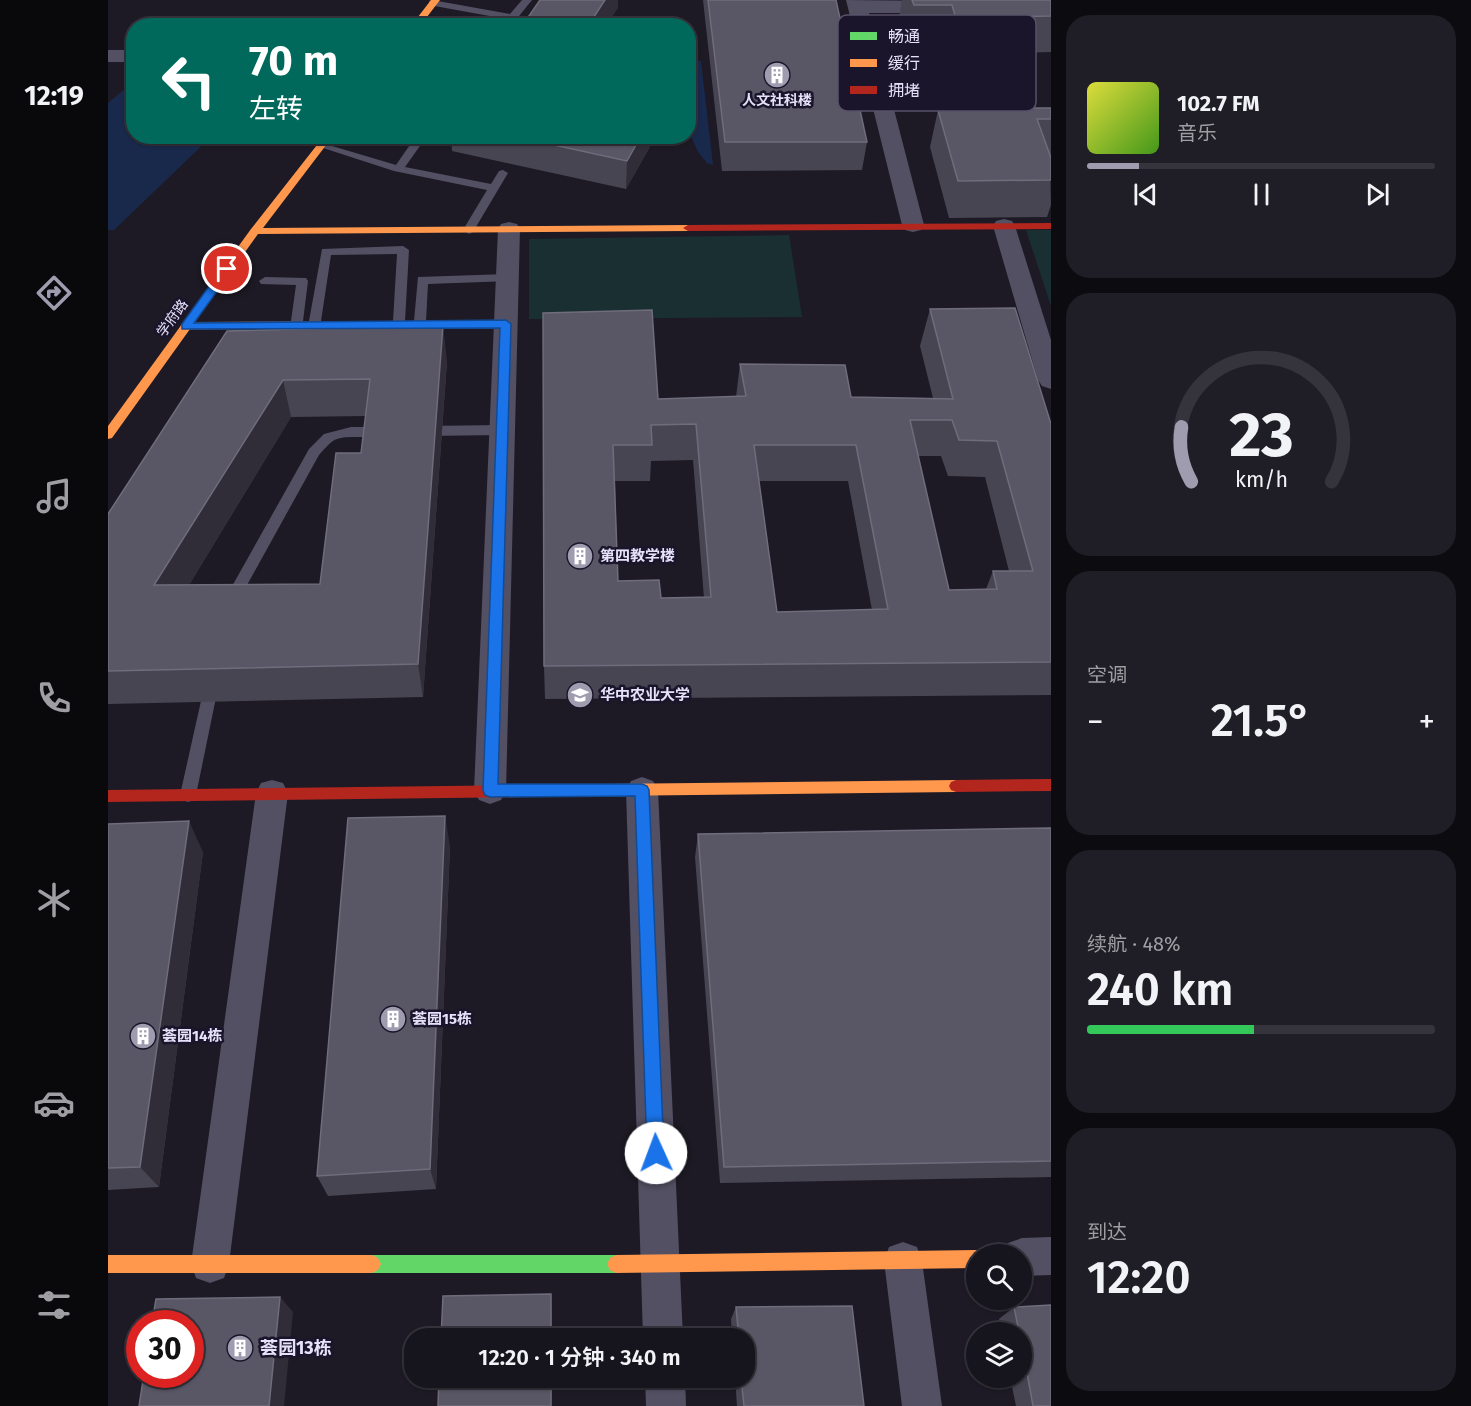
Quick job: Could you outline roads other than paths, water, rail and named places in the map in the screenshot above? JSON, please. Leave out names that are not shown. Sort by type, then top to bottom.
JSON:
[{"type":"street","points":[[421,18],[434,2]]},
{"type":"street","points":[[857,3],[913,3],[953,7]]},
{"type":"street","points":[[108,56],[126,56]]},
{"type":"street","points":[[884,111],[913,225]]},
{"type":"street","name":"学府路","points":[[108,435],[255,231],[324,144]]},
{"type":"street","points":[[255,231],[913,225],[1051,226]]},
{"type":"street","points":[[1004,226],[1051,380]]},
{"type":"street","points":[[490,790],[509,229]]},
{"type":"street","points":[[108,796],[1051,785]]},
{"type":"street","points":[[642,790],[662,1328]]},
{"type":"street","points":[[210,1264],[272,793]]},
{"type":"street","points":[[1032,1257],[1051,1256]]},
{"type":"street","points":[[108,1264],[659,1264],[966,1258]]},
{"type":"street","points":[[903,1261],[922,1406]]},
{"type":"street","points":[[665,1388],[666,1406]]},
{"type":"lane","points":[[511,18],[527,0]]},
{"type":"lane","points":[[434,2],[496,18]]},
{"type":"lane","points":[[334,144],[398,169],[494,188]]},
{"type":"lane","points":[[398,169],[416,144]]},
{"type":"lane","points":[[469,230],[503,173]]},
{"type":"lane","points":[[314,326],[326,252],[403,250],[399,325]]},
{"type":"lane","points":[[420,325],[423,280],[507,278]]},
{"type":"lane","points":[[265,280],[302,281],[296,326]]},
{"type":"lane","points":[[186,327],[506,324]]},
{"type":"lane","points":[[227,615],[229,604],[314,452],[329,437],[351,432],[502,430]]},
{"type":"lane","points":[[188,795],[215,671]]},
{"type":"water","points":[[696,60],[701,61],[713,165],[707,163],[694,144]]},
{"type":"water","points":[[126,88],[126,144],[204,144],[114,230],[108,230],[108,103]]},
{"type":"place","name":"人文社科楼","points":[[777,75]]},
{"type":"place","name":"第四教学楼","points":[[580,556]]},
{"type":"place","name":"华中农业大学","points":[[580,695]]},
{"type":"place","name":"荟园15栋","points":[[393,1019]]},
{"type":"place","name":"荟园14栋","points":[[143,1036]]},
{"type":"place","name":"荟园13栋","points":[[240,1348]]}]
